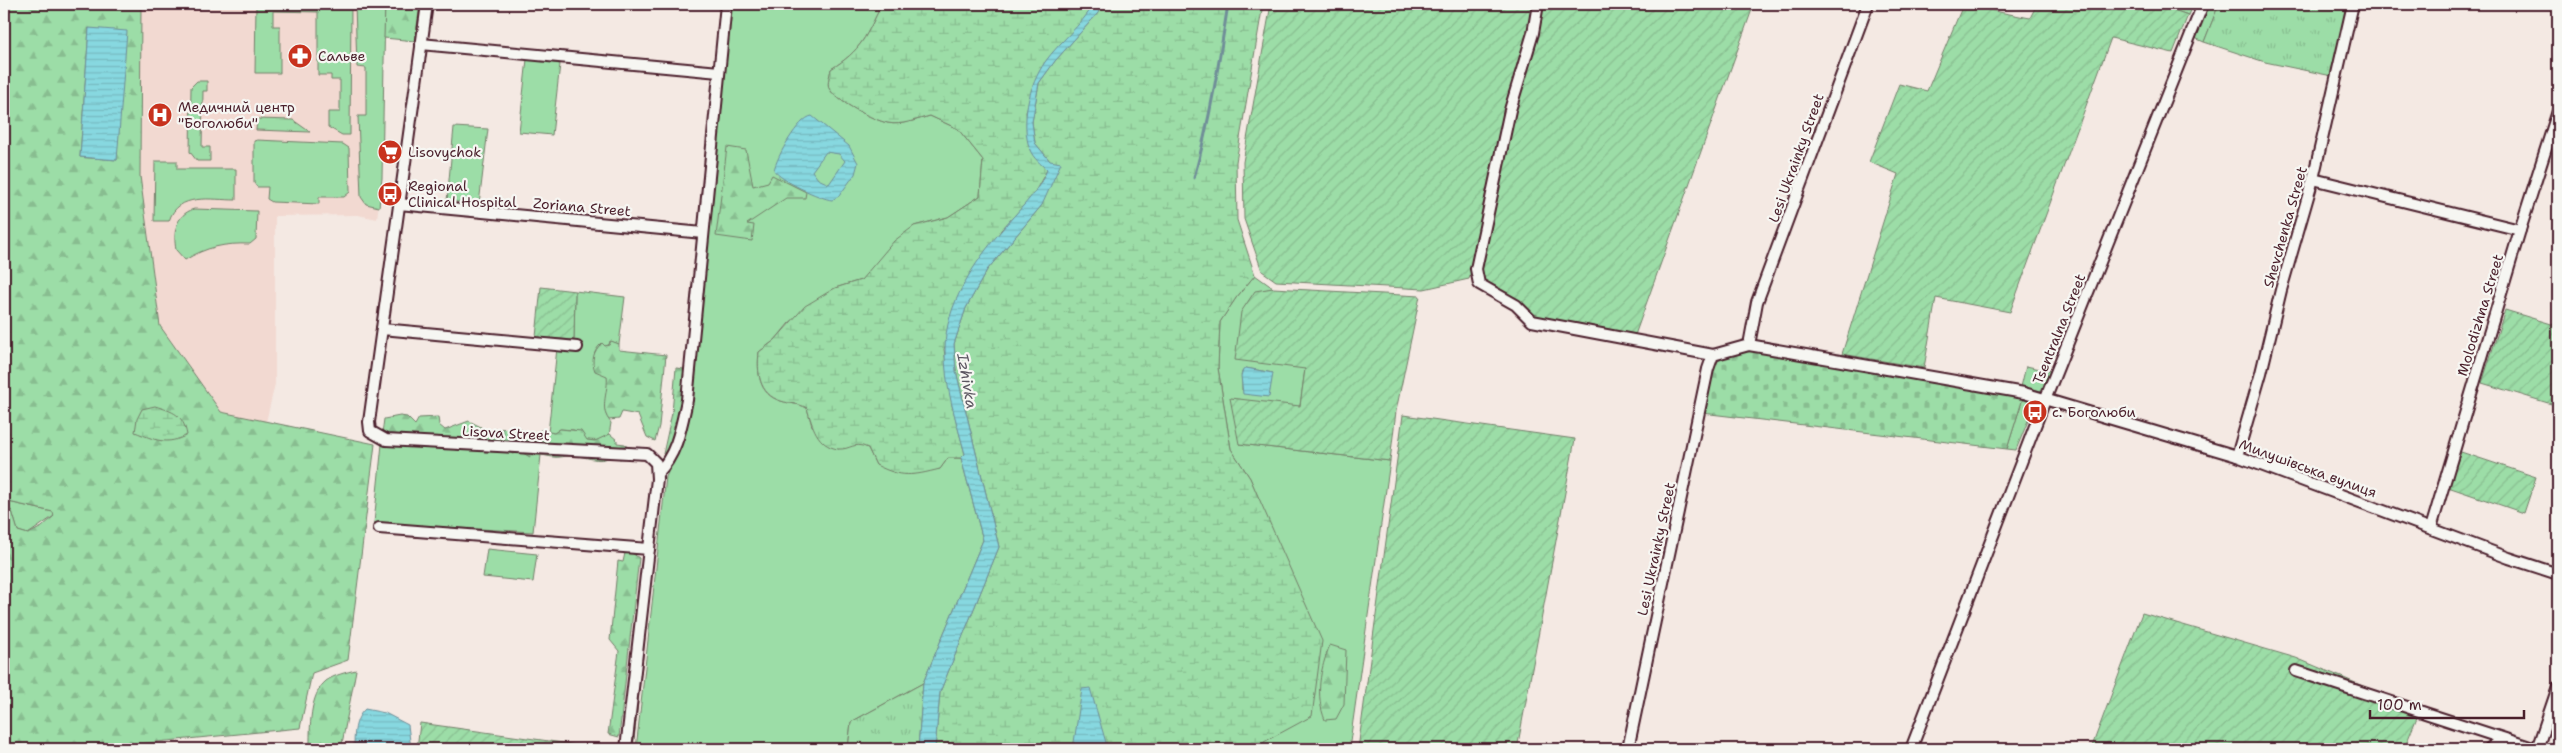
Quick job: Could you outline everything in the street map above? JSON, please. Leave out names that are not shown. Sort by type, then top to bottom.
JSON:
[{"type":"street","name":"Lisova Street","points":[[426,4],[369,422],[370,431],[380,438],[425,442],[646,454],[656,463],[657,474]]},
{"type":"street","points":[[626,749],[657,474],[669,462],[681,432],[687,400],[726,4]]},
{"type":"street","points":[[1538,4],[1533,33],[1510,110],[1478,259],[1476,269],[1480,284],[1516,305],[1532,321],[1713,355],[1749,345]]},
{"type":"street","name":"Lesi Ukrainky Street","points":[[1749,345],[1757,302],[1868,4]]},
{"type":"street","name":"Tsentralna Street","points":[[1911,749],[2045,400],[2203,4]]},
{"type":"street","name":"Shevchenka Street","points":[[2237,456],[2313,179],[2353,4]]},
{"type":"street","points":[[421,44],[719,72]]},
{"type":"street","name":"Molodizhna Street","points":[[2431,528],[2520,230],[2558,111]]},
{"type":"street","points":[[2313,179],[2520,230]]},
{"type":"street","name":"Zoriana Street","points":[[399,204],[703,233]]},
{"type":"street","points":[[382,329],[577,347]]},
{"type":"street","name":"Милушівська вулиця","points":[[1749,345],[2024,393],[2237,456],[2509,558],[2558,574]]},
{"type":"street","name":"Lesi Ukrainky Street","points":[[1628,749],[1696,423],[1713,355]]},
{"type":"street","points":[[379,528],[649,549]]},
{"type":"street","points":[[2296,671],[2536,749],[2558,687]]},
{"type":"street","points":[[2489,749],[2503,739]]},
{"type":"shaded area","points":[[141,4],[385,4],[382,178],[377,219],[358,215],[275,216],[275,384],[266,422],[221,412],[160,326],[140,176]]},
{"type":"green space","points":[[4,4],[141,4],[140,176],[160,326],[221,412],[375,444],[348,660],[312,673],[300,728],[85,749],[4,749],[4,506],[12,511],[18,531],[28,534],[42,527],[54,516],[53,512],[4,501]],"holes":[[[89,28],[117,160],[80,157]]]},
{"type":"green space","points":[[256,4],[351,4],[350,135],[342,135],[328,127],[328,112],[340,112],[340,80],[331,80],[331,75],[318,75],[318,12],[273,11],[273,26],[280,26],[280,73],[255,73]]},
{"type":"green space","points":[[355,4],[385,4],[382,178],[379,207],[366,204],[361,197],[358,116],[366,116],[366,68],[357,67]]},
{"type":"green space","points":[[385,4],[420,4],[415,41],[384,38]]},
{"type":"green space","points":[[730,4],[882,4],[857,49],[831,69],[828,81],[832,93],[846,104],[865,114],[893,124],[930,116],[958,129],[983,160],[980,196],[948,217],[914,226],[861,280],[835,288],[789,323],[775,340],[759,352],[758,367],[763,388],[773,398],[807,408],[812,426],[838,449],[859,443],[868,448],[876,465],[940,469],[948,458],[961,458],[983,540],[923,683],[851,722],[848,749],[636,749],[666,477],[685,433],[691,401]]},
{"type":"green space","points":[[882,4],[1094,4],[1084,20],[1046,61],[1026,112],[1030,150],[1047,170],[1032,197],[1001,230],[944,349],[952,405],[965,454],[964,458],[948,458],[940,469],[914,474],[900,474],[876,465],[868,448],[863,446],[838,449],[825,444],[816,434],[807,408],[773,398],[763,387],[758,367],[759,352],[775,340],[805,306],[835,288],[861,280],[894,241],[914,226],[948,217],[980,196],[983,160],[958,129],[930,116],[898,124],[882,121],[846,104],[832,93],[829,88],[828,81],[831,69],[857,49]]},
{"type":"green space","points":[[1101,4],[1263,4],[1236,162],[1237,220],[1255,275],[1236,298],[1220,322],[1218,368],[1231,449],[1250,478],[1322,641],[1312,716],[1264,742],[1261,749],[935,749],[940,692],[999,547],[956,371],[954,344],[966,308],[987,270],[1042,205],[1050,161],[1035,143],[1032,122],[1039,83],[1055,61],[1098,13]]},
{"type":"green space","points":[[1271,4],[1534,4],[1530,32],[1469,279],[1424,289],[1276,281],[1262,271],[1244,219],[1243,162]]},
{"type":"green space","points":[[1542,4],[1754,4],[1635,335],[1534,317],[1483,282],[1480,269],[1513,111]]},
{"type":"green space","points":[[2037,4],[2156,4],[2188,15],[2173,53],[2111,38],[2010,312],[1936,298],[1924,368],[1842,354],[1898,174],[1869,162],[1899,84],[1927,91],[1963,5],[2030,18]]},
{"type":"green space","points":[[2156,4],[2193,4],[2188,15]]},
{"type":"green space","points":[[2209,4],[2219,4],[2204,42],[2195,38]]},
{"type":"green space","points":[[2219,4],[2349,4],[2332,76],[2265,62],[2204,42]]},
{"type":"green space","points":[[527,59],[560,64],[552,135],[519,132]]},
{"type":"green space","points":[[197,81],[207,81],[207,91],[203,91],[202,147],[210,147],[210,161],[197,161],[190,152],[191,87]]},
{"type":"green space","points":[[257,119],[293,120],[310,132],[256,130]]},
{"type":"green space","points":[[454,127],[488,129],[479,204],[447,201]]},
{"type":"green space","points":[[254,141],[343,144],[349,148],[350,192],[344,197],[319,197],[319,204],[272,202],[267,199],[268,187],[257,187],[254,183]]},
{"type":"green space","points":[[727,147],[746,150],[753,186],[768,182],[772,175],[806,192],[805,198],[786,198],[747,224],[754,225],[752,241],[716,236]]},
{"type":"green space","points":[[155,161],[177,161],[177,169],[236,169],[236,200],[206,199],[188,202],[180,205],[173,212],[169,221],[154,221]]},
{"type":"green space","points":[[194,209],[257,211],[256,239],[250,244],[232,244],[208,249],[185,260],[176,250],[175,231],[179,220]]},
{"type":"green space","points":[[1255,275],[1273,288],[1255,292],[1305,369],[1300,406],[1239,444],[1390,461],[1349,749],[1261,749],[1264,742],[1283,556],[1250,478],[1231,449],[1218,368],[1220,322],[1236,298]],"holes":[[[1246,368],[1273,373],[1242,390],[1242,372]]]},
{"type":"green space","points":[[541,287],[575,291],[574,340],[536,337]]},
{"type":"green space","points":[[1273,288],[1420,296],[1396,411],[1390,461],[1239,444],[1230,398],[1300,406],[1305,369],[1235,360],[1241,312],[1255,291]]},
{"type":"green space","points":[[575,291],[625,297],[619,344],[610,341],[609,345],[605,346],[608,392],[605,413],[611,423],[608,441],[587,440],[574,430],[560,429],[554,434],[548,433],[557,348],[574,339]]},
{"type":"green space","points":[[2505,310],[2558,326],[2558,406],[2482,383]]},
{"type":"green space","points":[[611,341],[619,344],[619,350],[666,355],[659,426],[655,441],[647,437],[638,415],[622,412],[619,419],[609,420],[606,415],[604,404],[607,376],[595,371],[593,360],[599,346],[602,343],[605,346],[609,345]]},
{"type":"green space","points":[[1752,349],[2023,398],[2007,449],[1702,413],[1714,364],[1728,354]]},
{"type":"green space","points":[[2026,366],[2050,371],[2041,391],[2021,387]]},
{"type":"green space","points":[[676,368],[684,369],[682,392],[679,413],[666,456],[663,454],[672,413]]},
{"type":"green space","points":[[2023,398],[2034,406],[2016,450],[2007,449]]},
{"type":"green space","points":[[155,406],[177,415],[183,422],[187,435],[173,440],[161,441],[135,432],[137,419],[142,409]]},
{"type":"green space","points":[[1403,415],[1575,439],[1517,749],[1358,749]]},
{"type":"green space","points":[[400,416],[407,417],[415,425],[419,418],[438,417],[439,425],[445,430],[469,421],[481,427],[483,432],[491,434],[494,429],[516,428],[532,434],[541,430],[554,433],[560,429],[581,431],[587,440],[595,441],[610,434],[617,440],[617,443],[625,444],[629,450],[628,457],[620,459],[611,456],[602,460],[574,456],[555,457],[539,455],[530,457],[521,452],[512,454],[508,450],[485,452],[469,447],[439,449],[382,434],[384,419]]},
{"type":"green space","points":[[382,444],[541,455],[533,532],[374,523]]},
{"type":"green space","points":[[2461,452],[2536,477],[2524,513],[2448,487]]},
{"type":"green space","points":[[661,487],[633,749],[630,749]]},
{"type":"green space","points":[[4,501],[53,512],[54,516],[28,534],[18,531],[12,511],[4,506]]},
{"type":"green space","points":[[487,549],[537,554],[533,582],[483,577]]},
{"type":"green space","points":[[625,553],[632,553],[639,558],[619,737],[608,734],[619,651],[610,640],[618,561],[623,562]]},
{"type":"green space","points":[[2142,613],[2296,658],[2420,710],[2404,749],[2091,749]]},
{"type":"green space","points":[[1330,645],[1346,650],[1344,704],[1336,719],[1325,720],[1320,701],[1320,682]]},
{"type":"green space","points":[[356,670],[341,749],[310,749],[313,703],[320,687],[333,677]]},
{"type":"green space","points":[[923,683],[918,749],[848,749],[851,722]]},
{"type":"green space","points":[[420,723],[606,749],[417,749]]},
{"type":"water","points":[[1094,4],[1101,4],[1098,13],[1055,61],[1039,83],[1032,122],[1035,143],[1050,161],[1061,163],[1042,205],[987,270],[966,308],[954,344],[956,371],[999,547],[940,692],[935,749],[918,749],[923,683],[983,540],[961,458],[965,454],[946,376],[946,333],[956,301],[971,271],[991,243],[1032,195],[1043,179],[1047,170],[1033,156],[1027,139],[1026,116],[1034,82],[1045,62]]},
{"type":"water","points":[[89,28],[127,31],[117,160],[80,157]]},
{"type":"water","points":[[812,116],[849,146],[858,163],[855,174],[839,196],[832,200],[801,188],[784,179],[774,170],[779,156],[789,139],[806,118]],"holes":[[[826,152],[839,154],[845,161],[829,184],[818,179],[812,171]]]},
{"type":"water","points":[[1243,369],[1273,373],[1269,397],[1243,394],[1241,376]]},
{"type":"water","points":[[1090,688],[1107,746],[1111,749],[1073,749],[1082,689]]},
{"type":"water","points":[[365,709],[385,713],[408,725],[411,749],[354,749],[357,722]]},
{"type":"waterway","points":[[1194,178],[1218,70],[1228,4]]},
{"type":"place","name":"Сальве","points":[[300,56]]},
{"type":"place","name":"Медичний центр \"Боголюби\"","points":[[160,115]]},
{"type":"place","name":"Lisovychok","points":[[390,152]]},
{"type":"place","name":"Regional Clinical Hospital","points":[[390,194]]},
{"type":"place","name":"с. Боголюби","points":[[2035,412]]},
{"type":"water label","name":"Izhivka","points":[[967,381]]}]
